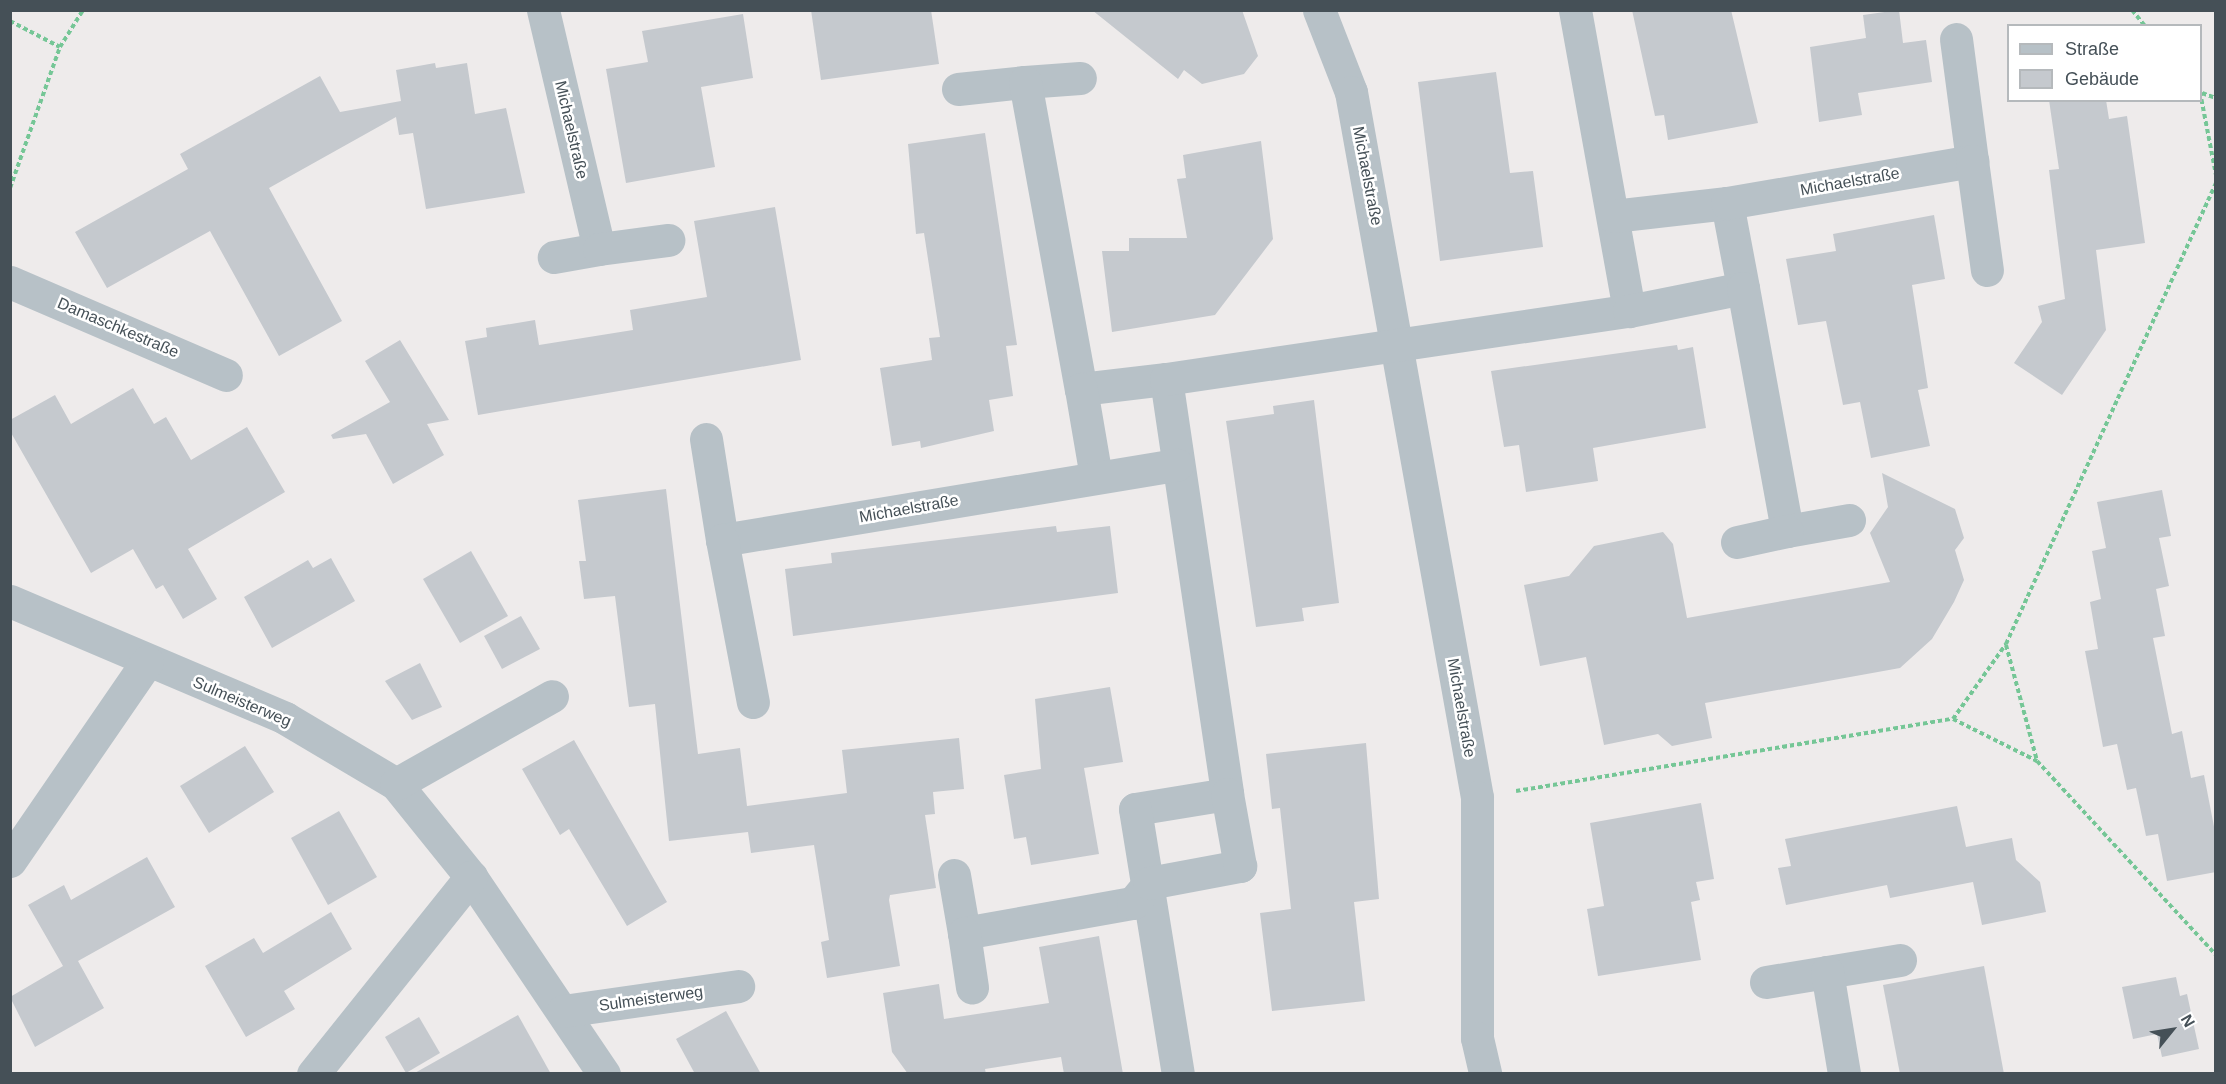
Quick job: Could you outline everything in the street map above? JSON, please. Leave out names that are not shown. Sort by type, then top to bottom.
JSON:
[{"type":"street","name":"Michaelstraße","points":[[543,10],[599,249]]},
{"type":"street","name":"Michaelstraße","points":[[1319,10],[1351,92],[1400,345],[1476,797],[1477,1038],[1485,1074]]},
{"type":"street","points":[[1575,10],[1629,311]]},
{"type":"street","points":[[1956,39],[1987,270]]},
{"type":"street","points":[[958,89],[1080,78]]},
{"type":"street","points":[[1025,82],[1096,477]]},
{"type":"street","name":"Michaelstraße","points":[[1613,216],[1727,203],[1972,161]]},
{"type":"street","points":[[1727,203],[1787,531]]},
{"type":"street","points":[[554,257],[668,240]]},
{"type":"street","name":"Damaschkestraße","points":[[10,282],[226,375]]},
{"type":"street","points":[[1081,389],[1166,379],[1629,311],[1743,288]]},
{"type":"street","points":[[964,933],[1133,903],[1149,883],[1240,866],[1177,465],[1166,379]]},
{"type":"street","points":[[706,439],[722,540],[753,702]]},
{"type":"street","name":"Michaelstraße","points":[[722,540],[1177,465]]},
{"type":"street","points":[[1737,542],[1849,520]]},
{"type":"street","name":"Sulmeisterweg","points":[[10,602],[147,662],[285,718],[396,784],[471,877],[604,1074]]},
{"type":"street","points":[[10,861],[147,662]]},
{"type":"street","points":[[396,784],[552,696]]},
{"type":"street","points":[[1178,1074],[1149,883],[1135,809],[1227,794]]},
{"type":"street","points":[[954,875],[972,987]]},
{"type":"street","points":[[313,1074],[471,877]]},
{"type":"street","points":[[1766,982],[1900,960]]},
{"type":"street","points":[[1827,972],[1844,1074]]},
{"type":"street","name":"Sulmeisterweg","points":[[563,1011],[738,986]]},
{"type":"path","points":[[10,188],[60,47],[83,10]]},
{"type":"path","points":[[2132,10],[2143,24]]},
{"type":"path","points":[[10,21],[60,47]]},
{"type":"path","points":[[2202,92],[2216,98]]},
{"type":"path","points":[[2202,98],[2216,175]]},
{"type":"path","points":[[1953,720],[2006,644],[2216,183]]},
{"type":"path","points":[[2006,644],[2037,761]]},
{"type":"path","points":[[1476,797],[1953,720],[2037,761],[2216,955]]},
{"type":"building","points":[[811,10],[931,10],[939,64],[821,80]]},
{"type":"building","points":[[1092,10],[1242,10],[1258,56],[1244,74],[1202,84],[1184,70],[1178,79]]},
{"type":"building","points":[[1632,10],[1731,10],[1758,123],[1668,140],[1664,115],[1655,116]]},
{"type":"building","points":[[1899,10],[1903,43],[1926,40],[1932,82],[1858,93],[1862,115],[1819,122],[1810,47],[1866,38],[1863,15]]},
{"type":"building","points":[[743,14],[753,78],[701,87],[715,167],[626,183],[606,69],[648,62],[642,31]]},
{"type":"building","points":[[435,63],[436,68],[467,63],[475,114],[506,108],[525,193],[426,209],[413,133],[399,135],[396,117],[269,188],[342,321],[279,356],[210,231],[107,288],[75,232],[188,169],[180,154],[320,76],[340,112],[401,101],[396,70]]},
{"type":"building","points":[[1496,72],[1510,173],[1533,171],[1543,247],[1440,261],[1418,82]]},
{"type":"building","points":[[2049,102],[2106,102],[2109,119],[2127,116],[2145,243],[2096,250],[2106,330],[2062,395],[2014,363],[2042,322],[2038,306],[2065,299],[2049,170],[2059,169]]},
{"type":"building","points":[[985,133],[1017,345],[1006,346],[1013,396],[989,400],[994,431],[921,448],[920,441],[892,446],[880,368],[932,360],[929,338],[940,337],[924,233],[916,234],[908,144]]},
{"type":"building","points":[[1261,141],[1273,239],[1215,315],[1112,332],[1102,251],[1129,251],[1129,238],[1187,238],[1177,179],[1186,178],[1183,155]]},
{"type":"building","points":[[775,207],[801,360],[478,415],[465,341],[487,337],[486,328],[535,320],[539,345],[633,330],[630,310],[707,297],[694,221]]},
{"type":"building","points":[[1934,215],[1945,279],[1912,285],[1928,388],[1918,390],[1930,446],[1871,458],[1860,402],[1843,405],[1826,321],[1798,325],[1786,259],[1836,251],[1833,234]]},
{"type":"building","points":[[400,340],[449,420],[427,424],[444,455],[393,484],[366,434],[333,439],[331,435],[390,402],[365,361]]},
{"type":"building","points":[[1677,345],[1678,350],[1693,347],[1706,428],[1593,448],[1598,481],[1526,492],[1519,445],[1504,447],[1491,371]]},
{"type":"building","points":[[133,388],[154,424],[166,417],[191,460],[247,427],[285,492],[188,549],[217,599],[183,619],[163,585],[156,589],[133,549],[91,573],[10,431],[10,420],[55,395],[71,424]]},
{"type":"building","points":[[1314,400],[1339,603],[1302,608],[1304,621],[1256,627],[1226,421],[1274,414],[1273,406]]},
{"type":"building","points":[[1882,473],[1955,509],[1964,538],[1955,550],[1964,580],[1954,602],[1932,639],[1900,668],[1705,703],[1712,738],[1672,746],[1658,734],[1604,745],[1586,657],[1540,666],[1524,585],[1569,576],[1594,546],[1663,532],[1673,544],[1687,618],[1890,582],[1870,533],[1888,507]]},
{"type":"building","points":[[666,489],[698,754],[740,748],[747,806],[847,793],[842,750],[959,738],[964,789],[933,792],[935,814],[925,815],[936,888],[890,895],[900,966],[827,978],[821,942],[829,940],[814,845],[751,853],[748,832],[669,841],[655,704],[629,707],[615,596],[584,599],[579,561],[586,561],[578,500]]},
{"type":"building","points":[[2162,490],[2171,536],[2159,538],[2169,586],[2156,589],[2165,636],[2153,638],[2172,734],[2182,731],[2191,778],[2204,775],[2216,837],[2216,872],[2167,881],[2158,834],[2146,836],[2136,788],[2127,790],[2117,744],[2103,747],[2085,651],[2098,649],[2090,602],[2101,599],[2092,551],[2106,548],[2097,502]]},
{"type":"building","points":[[1056,526],[1057,532],[1110,526],[1118,593],[793,636],[785,569],[832,563],[831,553]]},
{"type":"building","points":[[471,551],[508,616],[460,643],[423,579]]},
{"type":"building","points":[[331,558],[355,601],[272,648],[244,597],[308,560],[313,568]]},
{"type":"building","points":[[521,616],[540,649],[502,669],[484,636]]},
{"type":"building","points":[[420,663],[442,707],[412,720],[385,681]]},
{"type":"building","points":[[1110,687],[1123,762],[1084,768],[1099,854],[1031,865],[1026,837],[1014,839],[1004,775],[1041,769],[1035,699]]},
{"type":"building","points":[[574,740],[667,902],[627,926],[569,829],[560,835],[522,769]]},
{"type":"building","points":[[1366,743],[1379,899],[1354,902],[1365,1001],[1272,1011],[1260,913],[1291,909],[1280,808],[1272,809],[1266,754]]},
{"type":"building","points":[[245,746],[274,792],[209,833],[180,786]]},
{"type":"building","points":[[1701,803],[1714,879],[1696,882],[1700,900],[1691,902],[1701,960],[1598,976],[1587,909],[1604,906],[1590,823]]},
{"type":"building","points":[[1957,806],[1966,847],[2012,838],[2016,860],[2040,882],[2046,912],[1982,925],[1973,882],[1890,898],[1887,885],[1786,905],[1778,868],[1791,866],[1785,839]]},
{"type":"building","points":[[339,811],[377,877],[328,905],[291,838]]},
{"type":"building","points":[[147,857],[175,907],[78,961],[104,1008],[35,1047],[10,997],[63,966],[28,905],[64,885],[71,900]]},
{"type":"building","points":[[331,912],[352,949],[284,991],[295,1009],[246,1037],[205,966],[254,938],[263,953]]},
{"type":"building","points":[[1099,936],[1123,1074],[1064,1074],[1061,1057],[985,1069],[986,1074],[908,1074],[892,1052],[883,993],[939,984],[944,1019],[1049,1003],[1039,947]]},
{"type":"building","points":[[1984,966],[2004,1074],[1900,1074],[1883,985]]},
{"type":"building","points":[[2176,977],[2180,996],[2187,994],[2199,1049],[2162,1057],[2157,1034],[2133,1039],[2122,987]]},
{"type":"building","points":[[726,1011],[761,1074],[695,1074],[676,1039]]},
{"type":"building","points":[[518,1015],[551,1074],[413,1074]]},
{"type":"building","points":[[419,1017],[440,1053],[406,1073],[385,1037]]}]
